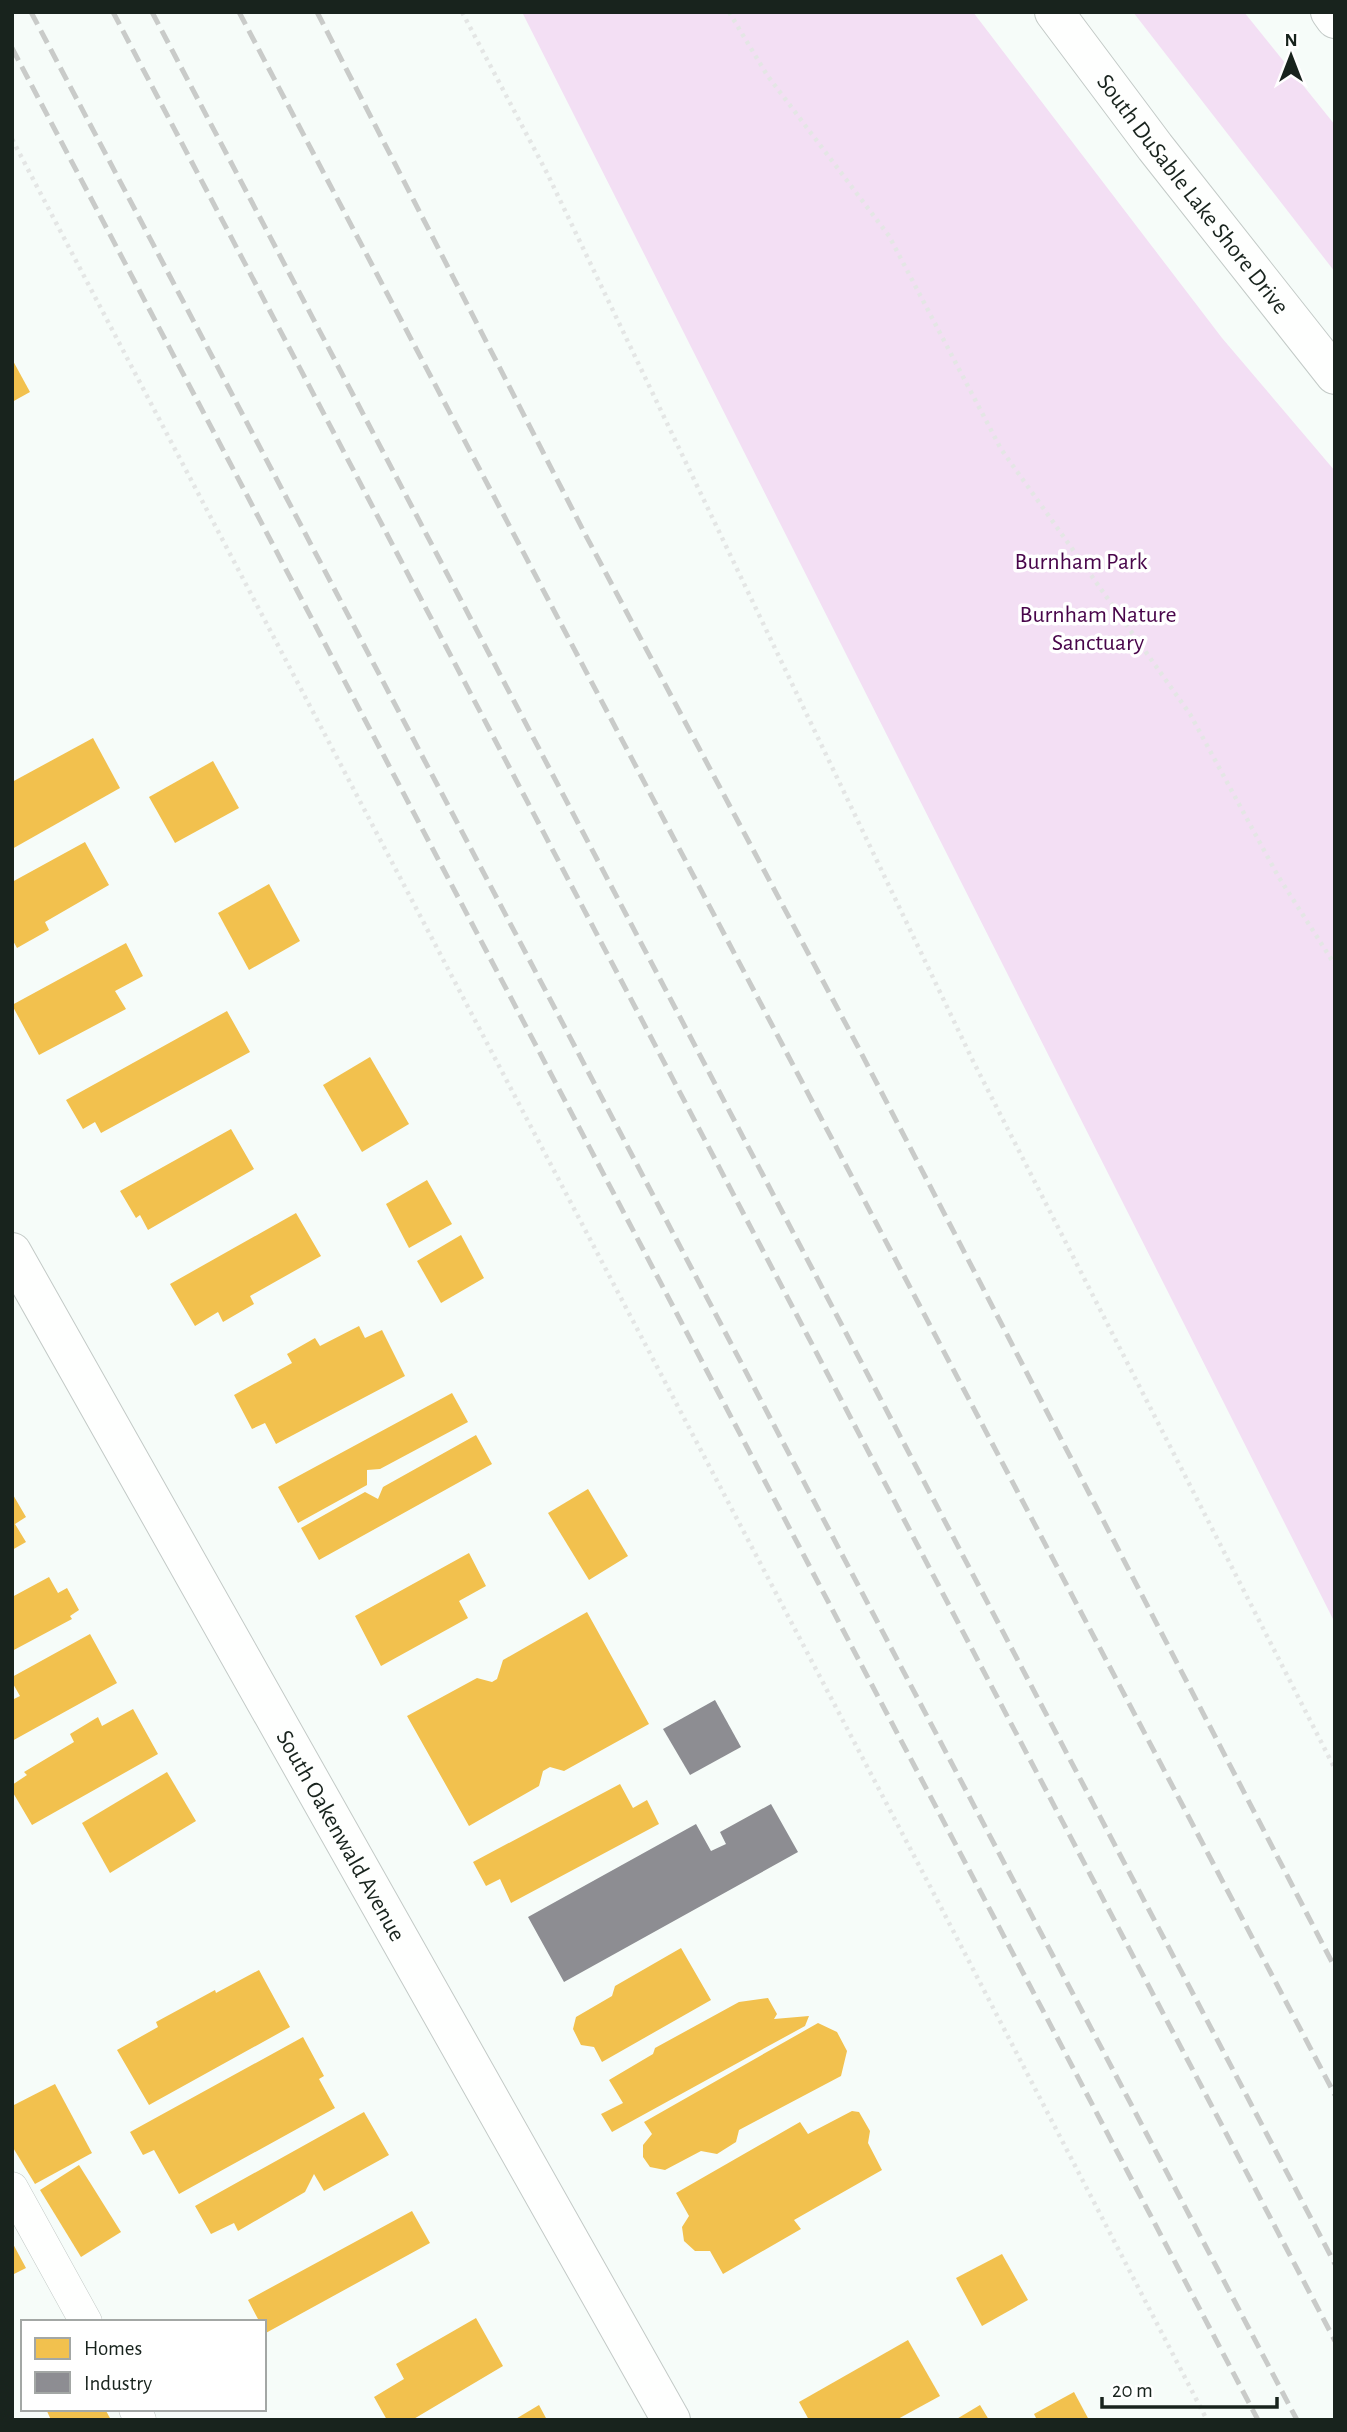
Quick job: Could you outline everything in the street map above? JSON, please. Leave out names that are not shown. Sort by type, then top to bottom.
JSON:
[{"type":"main road","name":"South DuSable Lake Shore Drive","points":[[1054,12],[1155,147],[1335,374]]},
{"type":"main road","points":[[1330,12],[1335,19]]},
{"type":"main road","name":"South Oakenwald Avenue","points":[[12,1252],[671,2420]]},
{"type":"lane","points":[[12,2188],[85,2320]]},
{"type":"path","points":[[462,12],[553,185],[973,1061],[1335,1769]]},
{"type":"path","points":[[729,12],[767,75],[889,236],[1001,449],[1190,714],[1278,876],[1335,965]]},
{"type":"path","points":[[12,139],[1207,2420]]},
{"type":"green space","name":"Burnham Nature Sanctuary","points":[[522,12],[973,12],[1222,338],[1335,471],[1335,1623]]},
{"type":"green space","points":[[1133,12],[1244,12],[1335,125],[1335,272]]},
{"type":"building: Homes","points":[[12,359],[30,392],[12,402]]},
{"type":"building: Homes","points":[[93,738],[120,788],[12,849],[12,782]]},
{"type":"building: Homes","points":[[213,761],[239,808],[175,843],[149,797]]},
{"type":"building: Homes","points":[[85,842],[109,885],[45,922],[49,930],[17,948],[12,939],[12,882]]},
{"type":"building: Homes","points":[[269,884],[300,941],[249,970],[218,913]]},
{"type":"building: Homes","points":[[126,943],[143,976],[115,991],[126,1009],[39,1055],[12,1005]]},
{"type":"building: Homes","points":[[227,1011],[250,1052],[101,1133],[95,1122],[83,1129],[66,1100]]},
{"type":"building: Homes","points":[[370,1057],[409,1124],[362,1152],[323,1085]]},
{"type":"building: Homes","points":[[231,1129],[254,1169],[148,1230],[140,1215],[136,1218],[120,1191]]},
{"type":"building: Homes","points":[[427,1180],[452,1224],[409,1248],[386,1204]]},
{"type":"building: Homes","points":[[296,1213],[321,1256],[250,1296],[254,1304],[223,1322],[218,1312],[195,1326],[170,1284]]},
{"type":"building: Homes","points":[[461,1235],[484,1278],[441,1303],[417,1261]]},
{"type":"building: Homes","points":[[359,1326],[365,1338],[382,1330],[405,1376],[276,1444],[265,1423],[252,1429],[234,1395],[292,1363],[287,1354],[315,1338],[320,1346]]},
{"type":"building: Homes","points":[[452,1393],[468,1422],[380,1469],[367,1470],[367,1485],[298,1523],[278,1487]]},
{"type":"building: Homes","points":[[476,1435],[492,1464],[319,1560],[301,1528],[365,1492],[378,1499],[383,1487]]},
{"type":"building: Homes","points":[[588,1489],[628,1556],[589,1580],[548,1513]]},
{"type":"building: Homes","points":[[12,1493],[26,1517],[15,1524],[26,1542],[12,1550]]},
{"type":"building: Homes","points":[[469,1553],[486,1586],[459,1601],[468,1618],[381,1666],[355,1616]]},
{"type":"building: Homes","points":[[49,1577],[58,1593],[67,1588],[79,1610],[70,1616],[72,1619],[12,1651],[12,1597]]},
{"type":"building: Homes","points":[[587,1612],[649,1724],[564,1771],[550,1767],[543,1771],[539,1786],[469,1826],[407,1716],[477,1678],[492,1682],[497,1679],[503,1660]]},
{"type":"building: Homes","points":[[90,1634],[117,1683],[12,1741],[12,1700],[20,1696],[12,1677]]},
{"type":"building: Homes","points":[[133,1709],[158,1754],[32,1825],[12,1791],[12,1785],[27,1775],[24,1772],[74,1742],[70,1734],[98,1717],[102,1726]]},
{"type":"building: Homes","points":[[167,1772],[196,1821],[110,1873],[82,1823]]},
{"type":"building: Homes","points":[[620,1784],[633,1808],[647,1800],[659,1824],[511,1903],[500,1879],[486,1886],[473,1862]]},
{"type":"building: Homes","points":[[681,1948],[711,2000],[602,2062],[594,2047],[581,2045],[573,2029],[576,2017],[612,1996],[615,1986]]},
{"type":"building: Homes","points":[[259,1970],[290,2027],[149,2105],[117,2050],[158,2027],[156,2022]]},
{"type":"building: Homes","points":[[768,1998],[777,2014],[774,2019],[809,2016],[805,2026],[612,2132],[601,2114],[623,2103],[609,2080],[653,2054],[655,2048],[739,2002]]},
{"type":"building: Homes","points":[[818,2023],[837,2032],[847,2051],[841,2076],[739,2130],[736,2142],[717,2154],[701,2151],[665,2170],[650,2167],[643,2157],[643,2145],[652,2134],[644,2122]]},
{"type":"building: Homes","points":[[303,2037],[324,2076],[319,2079],[335,2108],[179,2194],[154,2150],[143,2155],[130,2132]]},
{"type":"building: Homes","points":[[55,2084],[92,2153],[35,2184],[12,2146],[12,2106]]},
{"type":"building: Homes","points":[[852,2111],[859,2112],[870,2131],[868,2143],[882,2170],[794,2220],[801,2229],[723,2274],[710,2251],[695,2251],[684,2241],[682,2227],[689,2216],[676,2193],[800,2122],[808,2134]]},
{"type":"building: Homes","points":[[364,2112],[389,2155],[324,2191],[314,2174],[305,2192],[238,2231],[234,2223],[211,2234],[195,2206]]},
{"type":"building: Homes","points":[[79,2165],[121,2232],[81,2257],[40,2190]]},
{"type":"building: Homes","points":[[412,2211],[430,2243],[266,2333],[266,2320],[257,2320],[248,2300]]},
{"type":"building: Homes","points":[[12,2242],[26,2268],[12,2275]]},
{"type":"building: Homes","points":[[1002,2254],[1028,2300],[982,2326],[956,2278]]},
{"type":"building: Homes","points":[[476,2318],[503,2366],[412,2420],[387,2420],[374,2397],[404,2379],[396,2364]]},
{"type":"building: Homes","points":[[908,2340],[940,2396],[896,2420],[809,2420],[799,2402]]},
{"type":"building: Homes","points":[[1074,2392],[1089,2420],[1037,2420],[1034,2414]]},
{"type":"building: Homes","points":[[539,2405],[547,2420],[514,2420]]},
{"type":"building: Homes","points":[[980,2405],[989,2420],[955,2420]]},
{"type":"building: Homes","points":[[47,2411],[106,2411],[111,2420],[51,2420]]},
{"type":"building: Industry","points":[[715,1700],[741,1747],[690,1775],[663,1729]]},
{"type":"building: Industry","points":[[771,1804],[798,1852],[564,1982],[528,1917],[696,1824],[711,1851],[726,1844],[720,1832]]},
{"type":"railway","points":[[31,12],[1297,2420]]},
{"type":"railway","points":[[113,12],[1335,2341]]},
{"type":"railway","points":[[152,12],[1335,2264]]},
{"type":"railway","points":[[239,12],[1335,2095]]},
{"type":"railway","points":[[317,12],[585,534],[857,1045],[1335,1968]]},
{"type":"railway","points":[[12,48],[1258,2420]]},
{"type":"park label","name":"Burnham Park","points":[[1081,561]]}]
